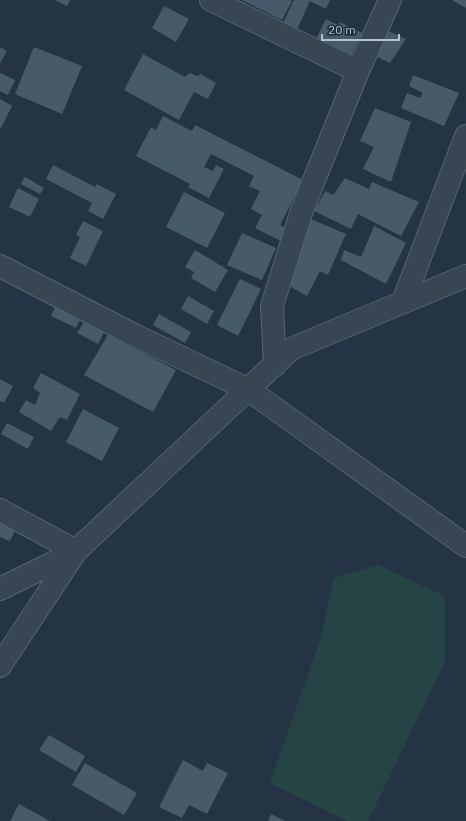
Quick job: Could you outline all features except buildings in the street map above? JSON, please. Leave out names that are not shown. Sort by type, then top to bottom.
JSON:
[{"type":"street","points":[[212,0],[358,71]]},
{"type":"street","points":[[275,365],[272,306],[302,210],[358,71],[390,0]]},
{"type":"street","points":[[403,302],[466,136]]},
{"type":"street","points":[[0,266],[134,335],[249,390],[466,546]]},
{"type":"street","points":[[0,666],[76,551],[291,349],[466,276]]},
{"type":"street","points":[[0,510],[76,551]]},
{"type":"street","points":[[0,589],[76,551]]},
{"type":"green space","points":[[378,565],[445,596],[445,662],[368,821],[347,821],[270,783],[321,637],[334,578]]}]
